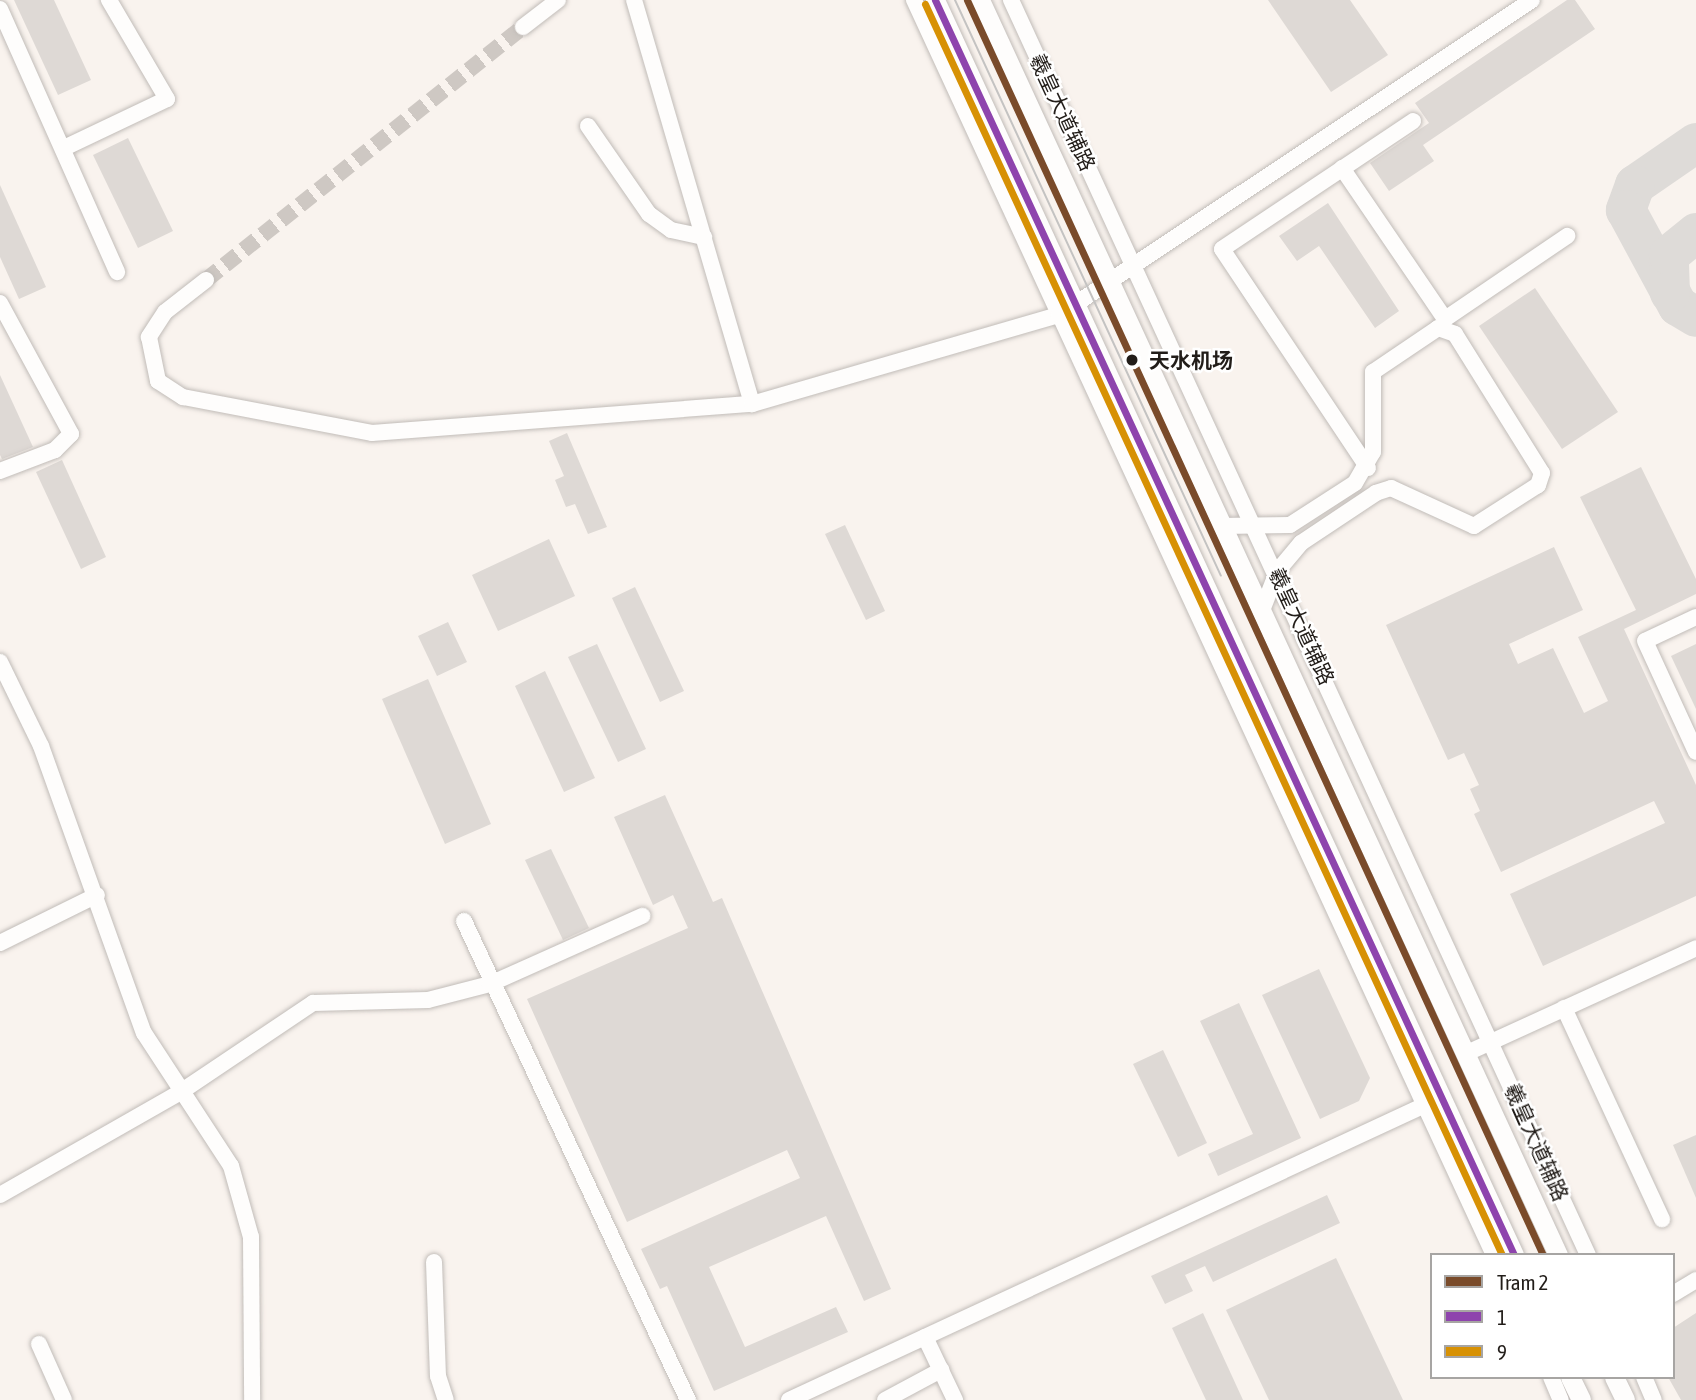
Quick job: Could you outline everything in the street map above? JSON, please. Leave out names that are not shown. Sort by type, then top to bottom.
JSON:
[{"type":"main road","points":[[935,0],[1068,310],[1513,1253]]},
{"type":"main road","points":[[979,0],[1557,1253]]},
{"type":"main road","points":[[1571,1379],[1581,1400]]},
{"type":"main road","points":[[1615,1379],[1625,1400]]},
{"type":"street","points":[[64,148],[167,99],[109,0]]},
{"type":"street","points":[[523,27],[558,0]]},
{"type":"street","points":[[634,0],[752,404]]},
{"type":"street","points":[[914,0],[1068,310],[1493,1253]]},
{"type":"street","name":"羲皇大道辅路","points":[[1011,0],[1257,527],[1587,1253]]},
{"type":"street","points":[[206,280],[165,312],[149,337],[158,380],[183,397],[372,433],[752,404],[1068,310],[1532,0]]},
{"type":"street","points":[[0,9],[117,272]]},
{"type":"street","points":[[1368,468],[1222,249],[1413,121]]},
{"type":"street","points":[[588,127],[649,214],[671,230],[704,237]]},
{"type":"street","points":[[1261,613],[1277,572],[1301,542],[1391,488],[1474,526],[1538,485],[1537,461],[1342,168]]},
{"type":"street","points":[[1368,468],[1369,380],[1429,330],[1567,236]]},
{"type":"street","points":[[0,303],[71,434],[55,450],[0,471]]},
{"type":"street","points":[[1429,330],[1455,334]]},
{"type":"street","points":[[1221,526],[1290,525],[1368,468]]},
{"type":"street","points":[[1696,617],[1645,641],[1696,752]]},
{"type":"street","points":[[0,662],[41,746],[97,895],[144,1033],[231,1166],[250,1237],[252,1400]]},
{"type":"street","points":[[0,943],[97,895]]},
{"type":"street","points":[[0,1195],[182,1091],[313,1003],[428,1000],[490,984],[642,916]]},
{"type":"street","points":[[464,921],[490,984],[688,1400]]},
{"type":"street","points":[[1465,1054],[1696,948]]},
{"type":"street","points":[[1564,1008],[1662,1219]]},
{"type":"street","points":[[789,1400],[1425,1105]]},
{"type":"street","points":[[434,1262],[438,1376],[446,1400]]},
{"type":"street","points":[[1675,1293],[1696,1280]]},
{"type":"street","points":[[925,1337],[955,1400]]},
{"type":"street","points":[[39,1344],[64,1400]]},
{"type":"street","points":[[885,1400],[941,1370]]},
{"type":"street","points":[[1552,1379],[1561,1400]]},
{"type":"street","points":[[1645,1379],[1654,1400]]},
{"type":"building","points":[[14,0],[54,0],[91,80],[58,95]]},
{"type":"building","points":[[1268,0],[1350,0],[1388,55],[1331,92]]},
{"type":"building","points":[[1567,0],[1575,0],[1595,29],[1423,145],[1434,161],[1389,191],[1370,163],[1429,123],[1415,103]]},
{"type":"building","points":[[128,138],[173,231],[138,248],[93,155]]},
{"type":"building","points":[[0,185],[46,287],[19,299],[0,257]]},
{"type":"building","points":[[1328,203],[1399,311],[1375,328],[1319,246],[1297,261],[1279,236]]},
{"type":"building","points":[[1535,288],[1618,412],[1562,449],[1479,326]]},
{"type":"building","points":[[0,375],[33,447],[2,459],[0,455]]},
{"type":"building","points":[[567,433],[607,527],[588,534],[575,504],[566,507],[555,480],[564,476],[549,441]]},
{"type":"building","points":[[62,460],[106,557],[81,569],[36,472]]},
{"type":"building","points":[[1641,467],[1696,579],[1696,594],[1624,629],[1696,785],[1696,896],[1543,966],[1510,894],[1665,823],[1654,801],[1501,872],[1474,814],[1480,811],[1470,789],[1479,785],[1464,753],[1448,760],[1386,625],[1554,547],[1583,610],[1509,644],[1518,664],[1553,648],[1584,713],[1608,701],[1578,637],[1636,610],[1580,497]]},
{"type":"building","points":[[845,525],[885,611],[866,620],[825,534]]},
{"type":"building","points":[[549,539],[575,596],[498,631],[472,575]]},
{"type":"building","points":[[635,587],[684,691],[660,702],[612,598]]},
{"type":"building","points":[[448,622],[467,662],[437,676],[418,636]]},
{"type":"building","points":[[597,644],[646,749],[618,762],[568,657]]},
{"type":"building","points":[[1696,644],[1696,709],[1671,656]]},
{"type":"building","points":[[545,671],[595,778],[564,792],[515,686]]},
{"type":"building","points":[[428,679],[491,824],[445,844],[382,699]]},
{"type":"building","points":[[665,795],[713,902],[722,898],[891,1289],[864,1301],[826,1216],[709,1267],[745,1347],[836,1307],[848,1332],[714,1391],[667,1286],[660,1289],[641,1249],[800,1178],[787,1150],[627,1222],[527,999],[688,928],[673,895],[653,905],[614,817]]},
{"type":"building","points":[[551,849],[589,928],[563,940],[525,860]]},
{"type":"building","points":[[1319,969],[1370,1078],[1359,1101],[1320,1119],[1262,995]]},
{"type":"building","points":[[1239,1003],[1301,1138],[1218,1176],[1208,1154],[1253,1134],[1200,1021]]},
{"type":"building","points":[[1163,1050],[1207,1143],[1178,1157],[1133,1064]]},
{"type":"building","points":[[1696,1135],[1696,1198],[1673,1145]]},
{"type":"building","points":[[1327,1195],[1340,1223],[1213,1282],[1205,1266],[1185,1275],[1193,1291],[1165,1304],[1151,1276]]},
{"type":"building","points":[[1336,1258],[1403,1400],[1269,1400],[1226,1310]]},
{"type":"building","points":[[1203,1313],[1243,1400],[1206,1400],[1172,1328]]},
{"type":"building","points":[[1696,1313],[1696,1400],[1681,1400],[1669,1379],[1675,1379],[1675,1327]]},
{"type":"taxiway","points":[[1696,143],[1635,185],[1626,210],[1678,306],[1696,317]]},
{"type":"taxiway","points":[[1670,293],[1669,255],[1696,233]]},
{"type":"tunnel","points":[[206,280],[523,27]]},
{"type":"tram line","points":[[955,0],[1221,576]]},
{"type":"tram line","name":"2","points":[[967,0],[1542,1253]]},
{"type":"transit line","name":"1","points":[[935,0],[1513,1253]]},
{"type":"transit line","name":"9","points":[[925,4],[1501,1253]]},
{"type":"place","name":"天水机场","points":[[1132,360]]}]
